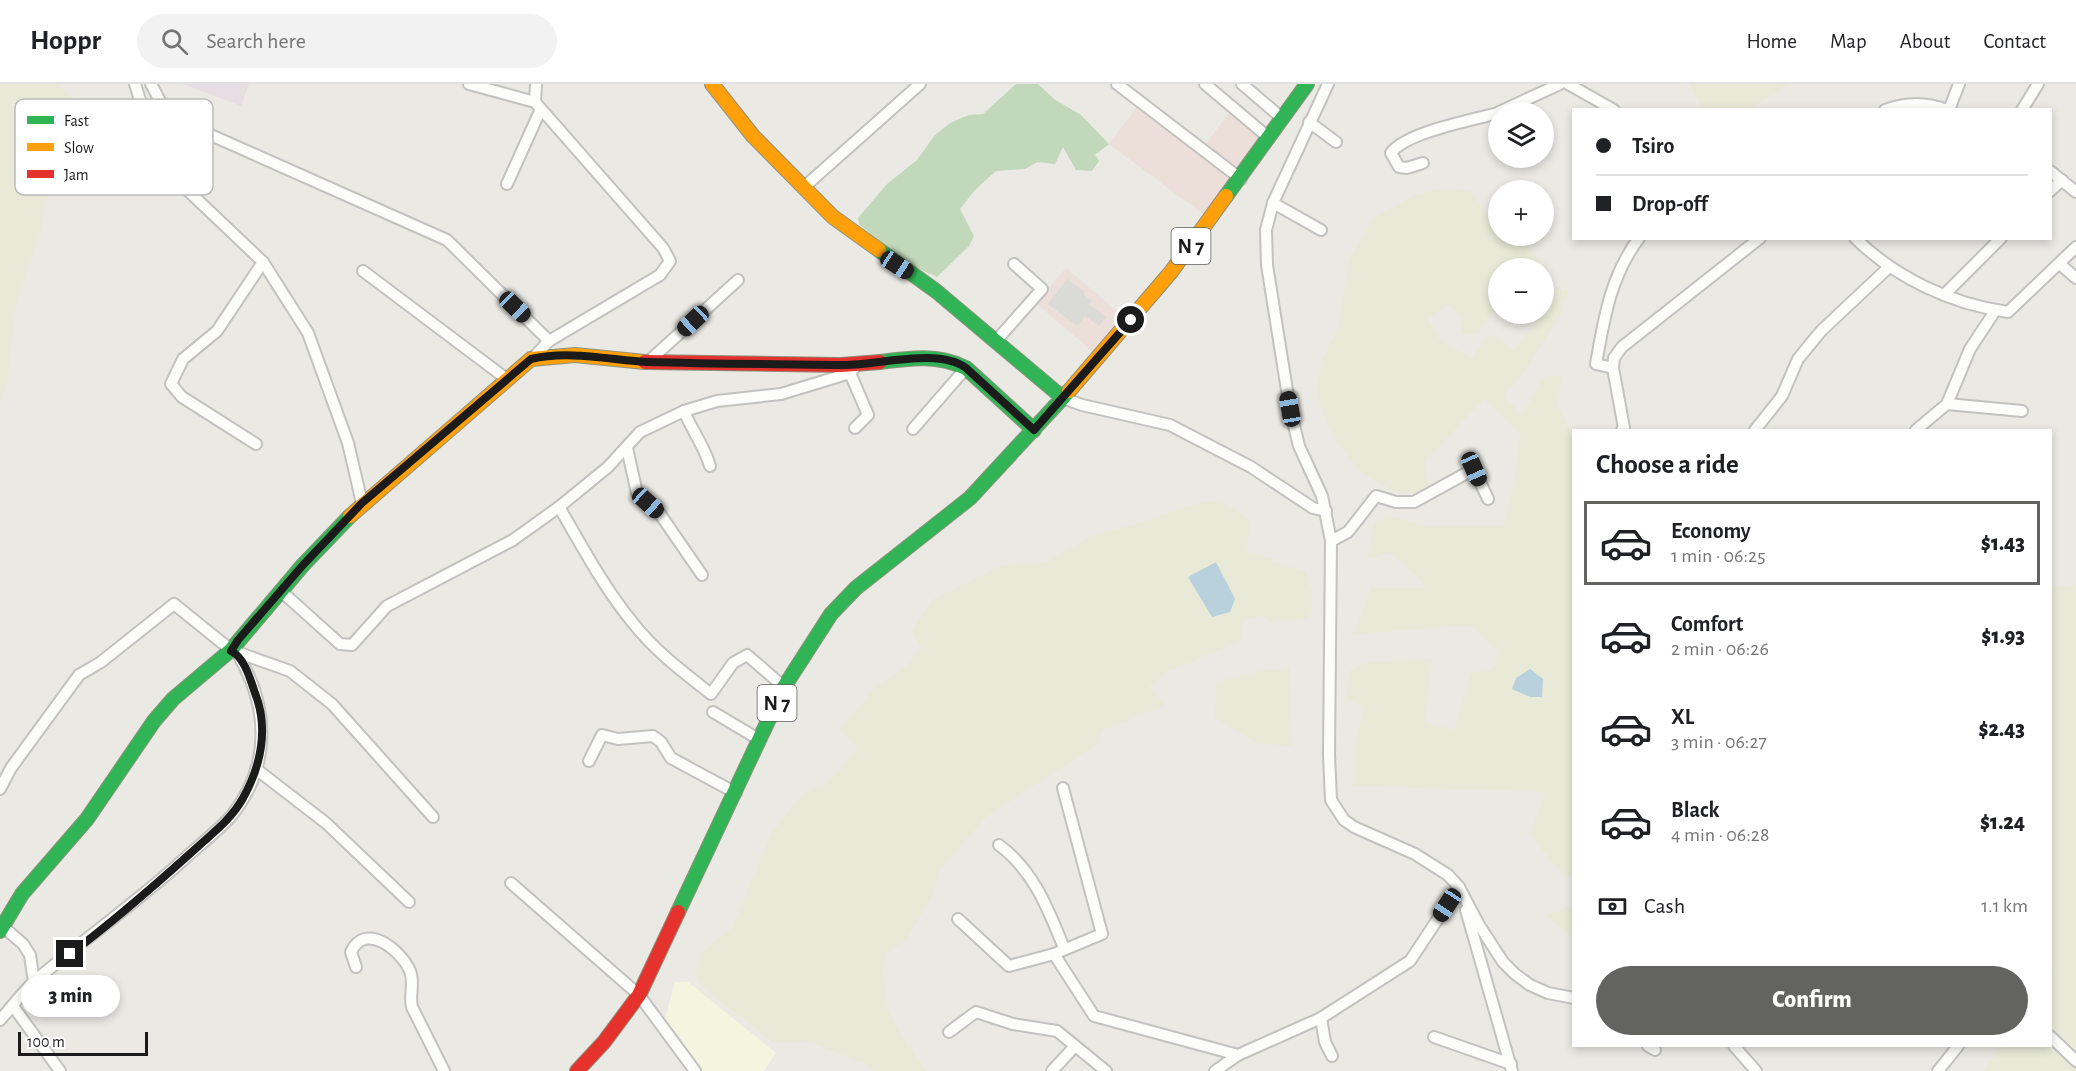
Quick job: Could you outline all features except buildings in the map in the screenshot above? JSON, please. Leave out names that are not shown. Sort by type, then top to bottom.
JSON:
[{"type":"street","points":[[135,84],[140,99]]},
{"type":"street","points":[[151,84],[159,99]]},
{"type":"street","points":[[34,981],[30,955],[23,944],[1,927],[22,894],[87,819],[154,721],[173,699],[234,652],[281,591],[362,503],[508,380],[549,341],[660,275],[670,261],[663,248],[538,106],[469,84]]},
{"type":"street","points":[[507,184],[538,106],[536,84]]},
{"type":"street","points":[[803,188],[920,84]]},
{"type":"street","points":[[1116,84],[1241,179]]},
{"type":"street","points":[[1205,84],[1269,138]]},
{"type":"street","points":[[1242,84],[1283,119]]},
{"type":"street","name":"N 7","points":[[577,1071],[604,1042],[639,995],[784,687],[843,600],[970,498],[1063,398],[1171,272],[1241,179],[1307,84]]},
{"type":"street","points":[[1328,84],[1273,203],[1266,230],[1267,265],[1290,409],[1299,446],[1322,496],[1331,541],[1329,756],[1332,800],[1344,820],[1354,827],[1415,854],[1436,866],[1460,887],[1479,925],[1503,962],[1515,974],[1530,985],[1548,993],[1572,998]]},
{"type":"street","points":[[1522,102],[1560,84]]},
{"type":"street","points":[[1568,84],[1610,108]]},
{"type":"street","points":[[1949,108],[1959,84]]},
{"type":"street","points":[[2023,108],[2038,84]]},
{"type":"street","points":[[716,85],[753,136],[833,218],[936,291],[1063,398],[1082,405],[1170,425],[1251,467],[1313,508],[1326,511]]},
{"type":"street","points":[[1891,108],[1903,104],[1929,103],[1943,108]]},
{"type":"street","points":[[1423,163],[1407,168],[1399,167],[1391,153],[1400,145],[1437,129],[1488,116]]},
{"type":"street","points":[[1309,122],[1336,142]]},
{"type":"street","points":[[213,136],[447,240],[549,341]]},
{"type":"street","points":[[2052,172],[2076,192]]},
{"type":"street","points":[[2052,189],[2062,180]]},
{"type":"street","points":[[193,195],[263,262],[308,333],[348,443],[362,503]]},
{"type":"street","points":[[1273,203],[1321,230]]},
{"type":"street","points":[[1613,368],[1599,367],[1596,364],[1605,309],[1616,274],[1638,240]]},
{"type":"street","points":[[1623,429],[1613,368],[1614,358],[1622,347],[1757,240]]},
{"type":"street","points":[[1857,240],[1888,268],[1944,295],[2008,312],[2061,265],[2076,247]]},
{"type":"street","points":[[1944,295],[1999,240]]},
{"type":"street","points":[[256,444],[182,397],[171,384],[175,371],[183,359],[217,331],[263,262]]},
{"type":"street","points":[[995,342],[1042,289],[1014,264]]},
{"type":"street","points":[[2061,265],[2076,278]]},
{"type":"street","points":[[1756,429],[1782,396],[1798,358],[1821,331],[1888,268]]},
{"type":"street","points":[[363,271],[508,380]]},
{"type":"street","points":[[648,362],[738,280]]},
{"type":"street","points":[[1917,429],[1947,404],[1970,349],[1995,310]]},
{"type":"street","points":[[531,359],[548,355],[648,362],[853,369],[940,357],[956,361],[966,368],[1034,430]]},
{"type":"street","points":[[913,429],[966,368]]},
{"type":"street","points":[[281,591],[340,644],[352,645],[387,606],[513,540],[559,507],[627,448],[640,432],[684,411],[717,400],[781,394],[853,369]]},
{"type":"street","points":[[853,369],[868,415],[855,428]]},
{"type":"street","points":[[1947,404],[2022,411]]},
{"type":"street","points":[[684,411],[691,429],[704,444],[710,466]]},
{"type":"street","points":[[627,448],[637,493],[660,514],[702,575]]},
{"type":"street","points":[[1331,541],[1348,532],[1376,496],[1396,502],[1414,502],[1474,469],[1488,499]]},
{"type":"street","points":[[559,507],[604,583],[633,624],[672,664],[711,694],[733,663],[747,655],[784,687]]},
{"type":"street","points":[[0,789],[11,768],[79,675],[101,662],[174,604],[234,652],[246,668],[263,719],[262,741],[256,769],[243,798],[218,828],[106,927],[34,981],[0,1020]]},
{"type":"street","points":[[234,652],[290,671],[332,704],[433,817]]},
{"type":"street","points":[[713,712],[760,740]]},
{"type":"street","points":[[589,761],[602,735],[618,739],[653,736],[661,742],[671,758],[736,793]]},
{"type":"street","points":[[256,769],[327,823],[409,902]]},
{"type":"street","points":[[958,920],[1009,966],[1059,951],[1102,934],[1063,788]]},
{"type":"street","points":[[999,845],[1015,856],[1042,893],[1059,951],[1094,1016],[1238,1055]]},
{"type":"street","points":[[511,883],[639,995],[695,1071]]},
{"type":"street","points":[[1215,1071],[1238,1055],[1321,1018],[1410,962],[1460,887]]},
{"type":"street","points":[[1460,887],[1511,1067]]},
{"type":"street","points":[[356,967],[351,952],[355,944],[365,938],[377,939],[401,956],[412,978],[409,996],[412,1007],[444,1071]]},
{"type":"street","points":[[13,1006],[60,1071]]},
{"type":"street","points":[[949,1032],[976,1012],[1013,1024],[1057,1031],[1106,1071]]},
{"type":"street","points":[[1321,1018],[1325,1042],[1332,1056]]},
{"type":"street","points":[[1434,1037],[1511,1067]]},
{"type":"street","points":[[2052,1038],[2076,1061]]},
{"type":"street","points":[[1052,1071],[1076,1046]]},
{"type":"street","points":[[1735,1047],[1756,1071]]},
{"type":"street","points":[[1938,1071],[1957,1047]]},
{"type":"shaded area","points":[[0,84],[58,84],[73,99],[15,99],[15,195],[48,195],[40,232],[15,309],[8,378],[0,405]]},
{"type":"shaded area","points":[[183,84],[249,84],[241,106]]},
{"type":"shaded area","points":[[1016,84],[1038,84],[1054,99],[1081,115],[1109,144],[1095,155],[1099,161],[1092,171],[1076,170],[1063,147],[1055,164],[1037,162],[1025,169],[996,171],[975,190],[960,209],[974,236],[969,246],[937,277],[888,255],[875,238],[859,224],[858,218],[887,184],[917,160],[935,135],[950,123],[969,115],[983,114]]},
{"type":"shaded area","points":[[1689,84],[1789,84],[1753,108],[1702,108]]},
{"type":"shaded area","points":[[1140,103],[1241,179],[1211,220],[1109,144]]},
{"type":"shaded area","points":[[1231,110],[1264,139],[1240,174],[1204,147]]},
{"type":"shaded area","points":[[1443,188],[1470,191],[1488,214],[1488,246],[1528,246],[1537,258],[1488,258],[1488,320],[1477,335],[1462,333],[1461,317],[1449,304],[1428,319],[1439,339],[1472,359],[1489,334],[1514,350],[1535,324],[1554,324],[1554,289],[1558,287],[1568,291],[1560,316],[1524,372],[1504,395],[1522,416],[1540,382],[1547,375],[1562,377],[1557,404],[1572,435],[1572,875],[1564,876],[1530,835],[1545,792],[1354,786],[1353,750],[1365,707],[1346,699],[1350,670],[1368,662],[1432,659],[1425,722],[1454,730],[1471,673],[1492,670],[1499,652],[1471,625],[1354,634],[1371,588],[1425,588],[1419,578],[1389,552],[1367,560],[1374,523],[1390,516],[1429,527],[1504,525],[1514,482],[1520,433],[1484,399],[1425,461],[1429,494],[1395,492],[1361,472],[1334,439],[1316,394],[1321,363],[1338,328],[1349,261],[1374,218],[1413,196]]},
{"type":"shaded area","points":[[1066,268],[1125,318],[1094,353],[1036,303]]},
{"type":"shaded area","points":[[1067,279],[1085,292],[1083,294],[1092,301],[1089,304],[1106,317],[1099,326],[1085,316],[1077,326],[1048,304]]},
{"type":"shaded area","points":[[1221,500],[1251,522],[1246,551],[1306,572],[1312,591],[1311,611],[1308,619],[1269,621],[1261,615],[1243,620],[1241,641],[1167,672],[1149,687],[1165,705],[1101,731],[1100,742],[986,817],[940,870],[934,893],[906,940],[885,954],[883,973],[888,1011],[907,1045],[927,1071],[873,1071],[864,1063],[806,1041],[774,1043],[701,986],[695,972],[701,953],[732,928],[771,834],[802,795],[827,784],[858,749],[840,730],[875,687],[908,665],[921,647],[912,630],[933,599],[1003,565],[1044,563],[1096,534],[1133,525],[1193,504]]},
{"type":"shaded area","points":[[2076,584],[2076,1071],[1982,1071],[2001,1047],[2052,1047],[2052,970],[2054,967],[2052,965],[2052,588]]},
{"type":"shaded area","points":[[1290,668],[1292,746],[1257,743],[1215,718],[1216,682],[1260,671]]},
{"type":"shaded area","points":[[1572,905],[1572,937],[1547,916]]},
{"type":"shaded area","points":[[675,982],[688,982],[776,1053],[764,1071],[701,1071],[664,1022]]},
{"type":"water","points":[[1216,562],[1235,599],[1230,612],[1212,617],[1188,577]]},
{"type":"water","points":[[1530,669],[1543,679],[1542,697],[1530,697],[1512,689],[1516,678]]},
{"type":"traffic: fast","points":[[1226,196],[1307,84]]},
{"type":"traffic: fast","points":[[879,250],[936,291],[1063,398]]},
{"type":"traffic: fast","points":[[880,362],[913,358],[935,359],[966,368],[1034,430]]},
{"type":"traffic: fast","points":[[678,912],[784,687],[831,614],[856,588],[970,498],[1069,391]]},
{"type":"traffic: fast","points":[[0,931],[22,894],[87,819],[154,721],[173,699],[231,650],[303,565],[350,516]]},
{"type":"traffic: slow","points":[[712,84],[753,136],[833,217],[879,250]]},
{"type":"traffic: slow","points":[[1069,391],[1171,272],[1226,196]]},
{"type":"traffic: slow","points":[[350,516],[531,359],[575,355],[645,362]]},
{"type":"traffic: jam","points":[[645,362],[841,365],[880,362]]},
{"type":"traffic: jam","points":[[577,1071],[604,1042],[639,995],[678,912]]},
{"type":"route","points":[[70,954],[167,875],[231,815],[243,798],[256,769],[262,741],[263,719],[246,668],[237,654],[231,651],[238,640],[303,565],[362,503],[531,359],[548,355],[648,362],[856,366],[940,357],[956,361],[966,368],[1034,430],[1131,320]]}]
